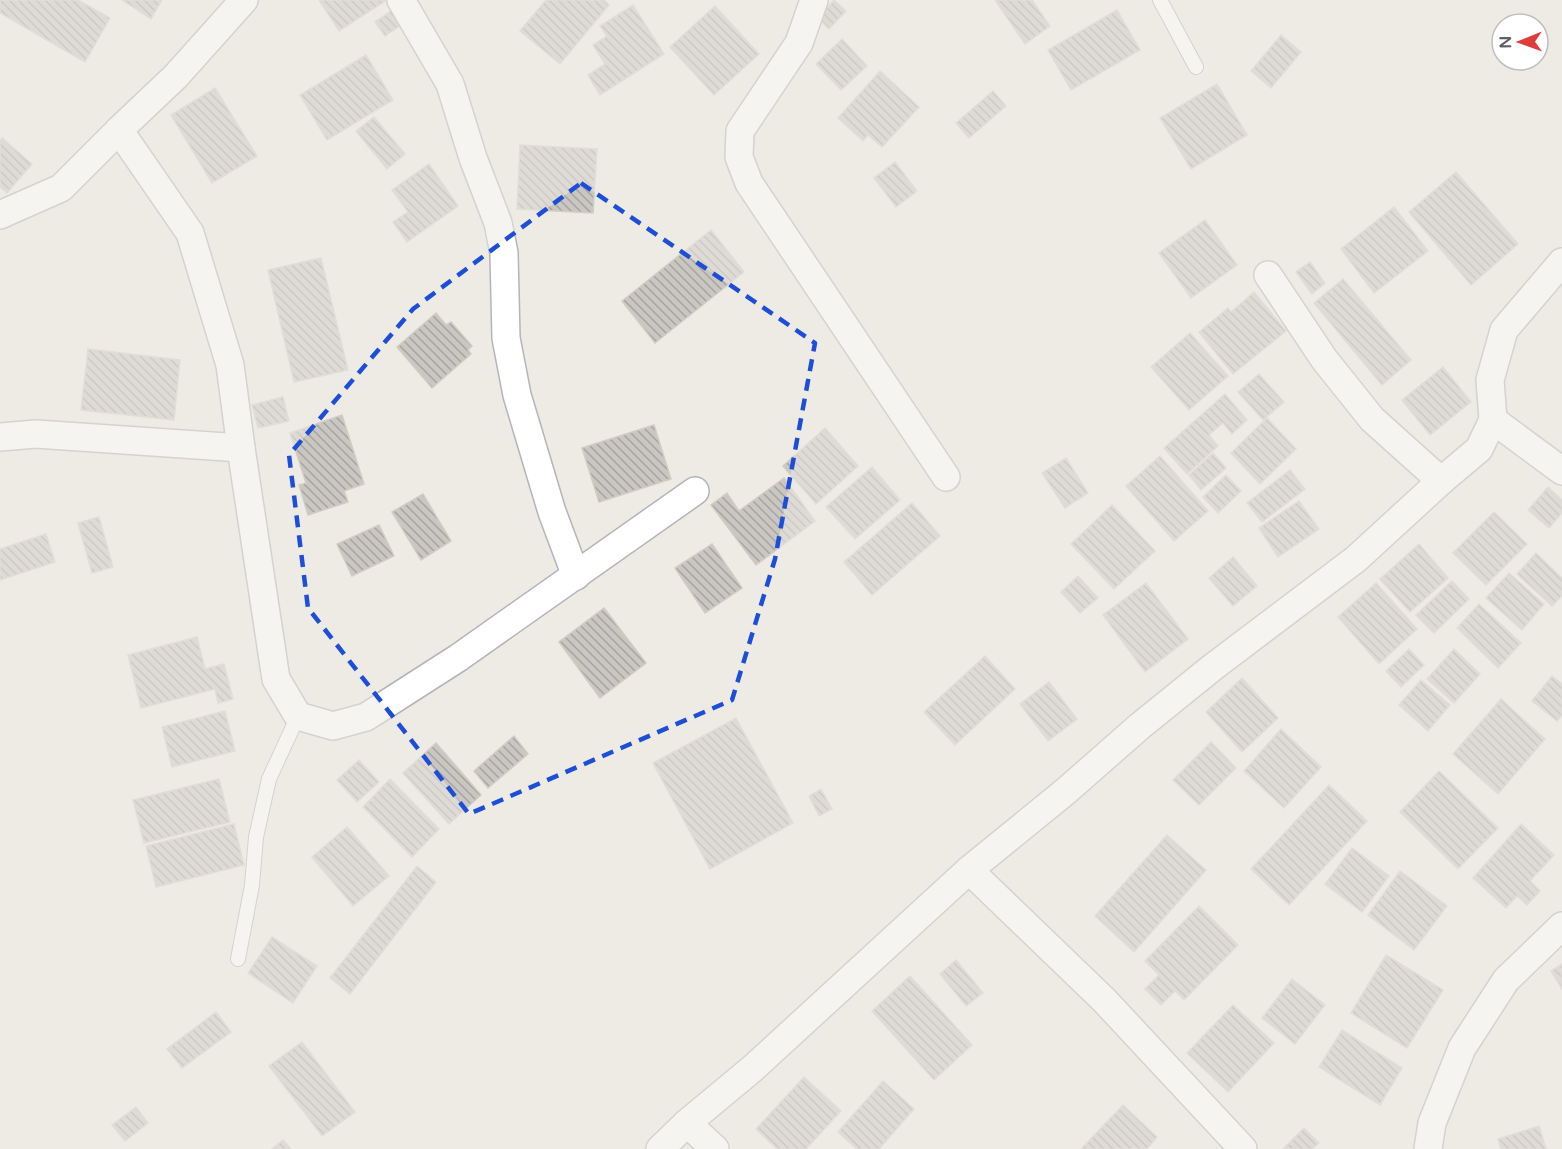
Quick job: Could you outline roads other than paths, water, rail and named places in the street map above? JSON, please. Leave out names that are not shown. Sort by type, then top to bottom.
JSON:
[{"type":"street","points":[[0,215],[61,188],[176,76],[244,0]]},
{"type":"street","points":[[401,0],[450,84],[473,158],[498,223],[504,253],[506,338],[517,395],[552,512],[576,576]]},
{"type":"street","points":[[820,0],[814,0],[799,43],[740,131],[739,157],[749,183],[946,477]]},
{"type":"street","points":[[119,130],[190,233],[230,365],[276,679],[298,716],[333,726],[366,717],[458,658],[695,490]]},
{"type":"street","points":[[660,1149],[687,1123],[752,1069],[969,870],[1213,667],[1356,559],[1479,449],[1493,420],[1490,380],[1504,330],[1562,262]]},
{"type":"street","points":[[1268,275],[1324,359],[1365,410],[1441,481]]},
{"type":"street","points":[[1493,420],[1562,471]]},
{"type":"street","points":[[0,437],[36,435],[241,448]]},
{"type":"street","points":[[969,870],[1104,1000],[1243,1149]]},
{"type":"street","points":[[1428,1149],[1432,1123],[1462,1048],[1506,980],[1562,926]]},
{"type":"street","points":[[687,1123],[715,1149]]},
{"type":"lane","points":[[1160,0],[1196,67]]},
{"type":"lane","points":[[238,959],[252,885],[256,837],[269,779],[298,716]]}]
